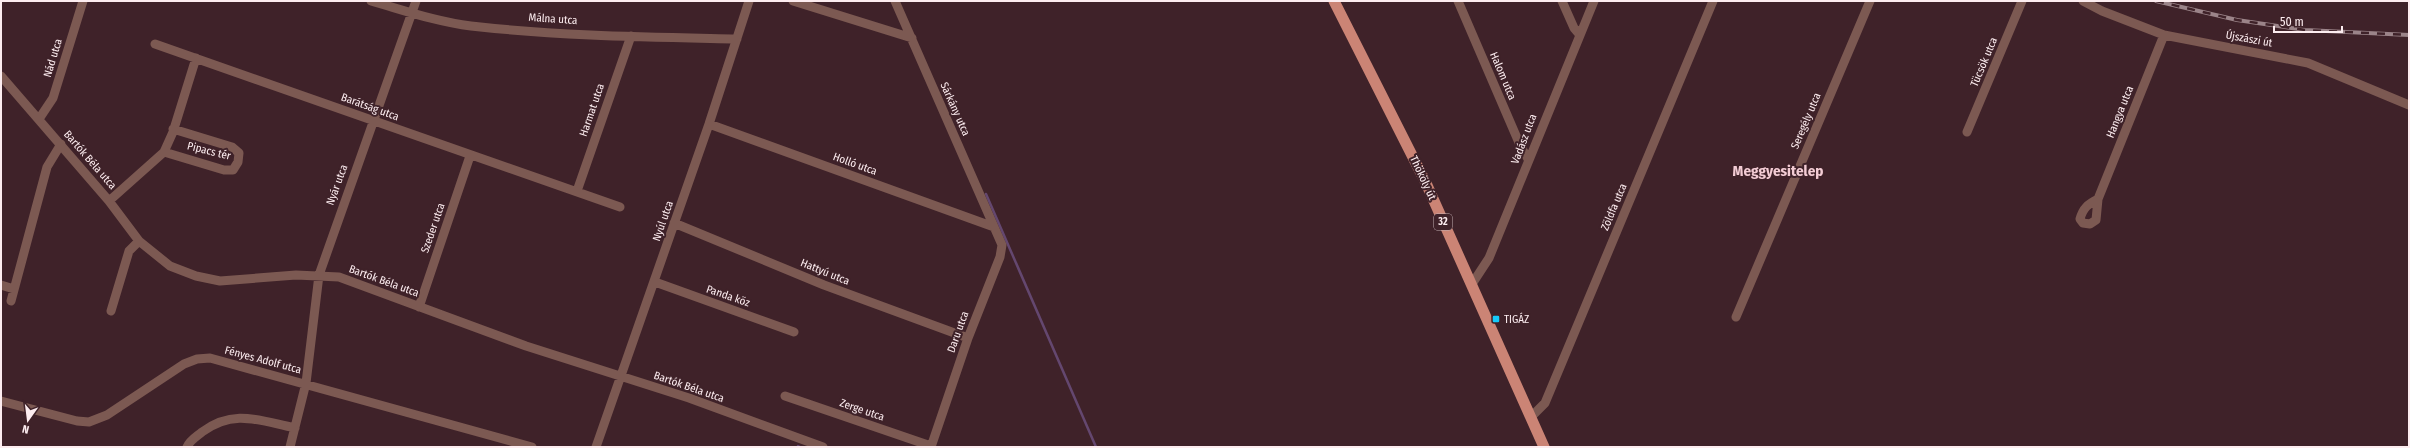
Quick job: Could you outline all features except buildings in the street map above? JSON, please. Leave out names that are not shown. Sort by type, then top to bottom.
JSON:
[{"type":"main road","name":"Thököly út","points":[[1334,1],[1426,183],[1544,447]]},
{"type":"street","name":"Nád utca","points":[[38,119],[53,98],[83,1]]},
{"type":"street","name":"Málna utca","points":[[371,1],[412,13],[470,26],[631,36],[737,40]]},
{"type":"street","name":"Nyár utca","points":[[290,447],[306,383],[319,275],[416,1]]},
{"type":"street","name":"Nyúl utca","points":[[596,447],[655,282],[749,1]]},
{"type":"street","points":[[793,1],[912,38]]},
{"type":"street","name":"Sárkány utca","points":[[895,1],[994,227]]},
{"type":"street","name":"Halom utca","points":[[1458,1],[1520,145],[1528,159]]},
{"type":"street","points":[[1562,1],[1574,28],[1580,35]]},
{"type":"street","name":"Vadász utca","points":[[1472,284],[1489,258],[1528,159],[1594,1]]},
{"type":"street","name":"Zöldfa utca","points":[[1531,417],[1545,403],[1713,1]]},
{"type":"street","name":"Seregély utca","points":[[1736,316],[1870,1]]},
{"type":"street","name":"Tücsök utca","points":[[1967,132],[2022,1]]},
{"type":"street","name":"Újszászi út","points":[[2083,1],[2102,11],[2164,35],[2308,63],[2409,105]]},
{"type":"street","name":"Hangya utca","points":[[2098,199],[2164,35]]},
{"type":"street","name":"Harmat utca","points":[[577,191],[631,36]]},
{"type":"street","name":"Barátság utca","points":[[155,44],[470,156],[577,191],[620,207]]},
{"type":"street","points":[[109,201],[164,152],[174,132],[173,129],[196,58]]},
{"type":"street","name":"Bartók Béla utca","points":[[1,76],[61,144],[109,201],[140,241],[170,266],[196,276],[220,281],[296,274],[339,277],[526,346],[689,398],[823,447]]},
{"type":"street","name":"Holló utca","points":[[709,124],[994,227]]},
{"type":"street","name":"Pipacs tér","points":[[164,152],[224,170],[233,170],[238,162],[238,153],[232,147],[173,129]]},
{"type":"street","points":[[11,302],[46,167],[61,144]]},
{"type":"street","name":"Szeder utca","points":[[420,307],[470,156]]},
{"type":"street","name":"Hattyú utca","points":[[674,223],[824,285],[968,338]]},
{"type":"street","name":"Daru utca","points":[[931,447],[968,338],[1000,257],[1002,245],[994,227]]},
{"type":"street","points":[[111,310],[129,251],[140,241]]},
{"type":"street","name":"Panda köz","points":[[655,282],[794,332]]},
{"type":"street","points":[[1,285],[14,289]]},
{"type":"street","name":"Fényes Adolf utca","points":[[1,401],[77,421],[89,422],[107,415],[184,364],[197,359],[210,358],[306,383],[532,447]]},
{"type":"street","name":"Zerge utca","points":[[785,396],[931,447]]},
{"type":"street","points":[[187,447],[190,442],[216,421],[243,417],[295,428]]},
{"type":"waterway","points":[[986,194],[1096,447]]},
{"type":"railway","points":[[2156,1],[2237,20],[2305,30],[2409,35]]},
{"type":"place","name":"TIGÁZ","points":[[1496,319]]},
{"type":"district","name":"Meggyesitelep","points":[[1778,171]]}]
